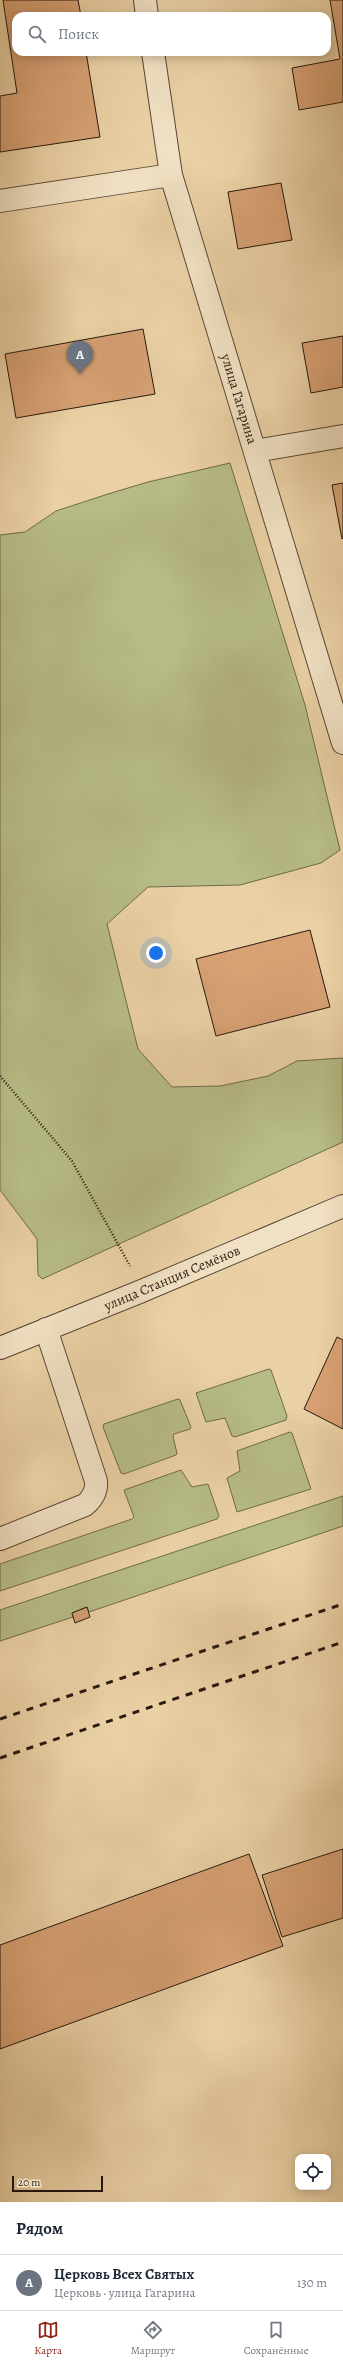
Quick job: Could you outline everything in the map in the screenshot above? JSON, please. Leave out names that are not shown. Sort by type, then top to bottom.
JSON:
[{"type":"street","points":[[145,0],[146,12]]},
{"type":"street","name":"улица Гагарина","points":[[153,56],[171,175],[343,743]]},
{"type":"street","points":[[0,201],[171,175]]},
{"type":"street","points":[[255,451],[343,436]]},
{"type":"street","name":"улица Станция Семёнов","points":[[0,1348],[144,1290],[343,1206]]},
{"type":"street","points":[[0,1539],[85,1505],[91,1498],[96,1488],[96,1481],[46,1329]]},
{"type":"path","points":[[0,1076],[72,1161],[144,1290]]},
{"type":"green space","points":[[230,463],[305,705],[340,850],[321,863],[240,885],[148,887],[107,924],[138,1049],[172,1087],[220,1086],[268,1076],[297,1061],[343,1058],[343,1142],[42,1279],[38,1275],[37,1239],[0,1190],[0,535],[25,532],[56,511],[108,494],[148,482]]},
{"type":"green space","points":[[269,1369],[271,1370],[287,1416],[286,1420],[235,1437],[232,1436],[225,1418],[206,1422],[196,1393]]},
{"type":"green space","points":[[178,1399],[180,1400],[191,1427],[190,1429],[174,1434],[173,1437],[177,1453],[176,1455],[124,1474],[121,1473],[103,1427],[104,1424]]},
{"type":"green space","points":[[290,1432],[292,1433],[311,1489],[237,1512],[227,1478],[240,1471],[237,1451]]},
{"type":"green space","points":[[181,1470],[192,1487],[208,1484],[219,1516],[217,1519],[0,1591],[0,1564],[132,1519],[134,1517],[124,1490]]},
{"type":"green space","points":[[343,1496],[343,1526],[89,1612],[87,1607],[72,1613],[73,1617],[0,1641],[0,1610]]},
{"type":"building","points":[[3,0],[78,0],[80,12],[12,12],[12,56],[87,56],[100,137],[0,152],[0,96],[17,93]]},
{"type":"building","points":[[330,0],[343,0],[343,102],[299,110],[292,68],[340,59]]},
{"type":"building","points":[[281,183],[292,240],[238,249],[228,192]]},
{"type":"building","points":[[143,329],[155,394],[16,418],[5,354]]},
{"type":"building","points":[[343,336],[343,387],[311,393],[302,343]]},
{"type":"building","points":[[343,483],[343,538],[342,539],[332,485]]},
{"type":"building","points":[[310,930],[330,1007],[216,1036],[196,959]]},
{"type":"building","points":[[337,1337],[343,1340],[343,1429],[304,1409]]},
{"type":"building","points":[[87,1607],[90,1617],[75,1623],[72,1613]]},
{"type":"building","points":[[343,1849],[343,1918],[282,1937],[262,1875]]},
{"type":"building","points":[[249,1854],[283,1946],[0,2049],[0,1945]]},
{"type":"railway","points":[[0,1719],[343,1604]]},
{"type":"railway","points":[[0,1758],[343,1642]]},
{"type":"place","name":"Церковь Всех Святых","points":[[80,374]]}]
